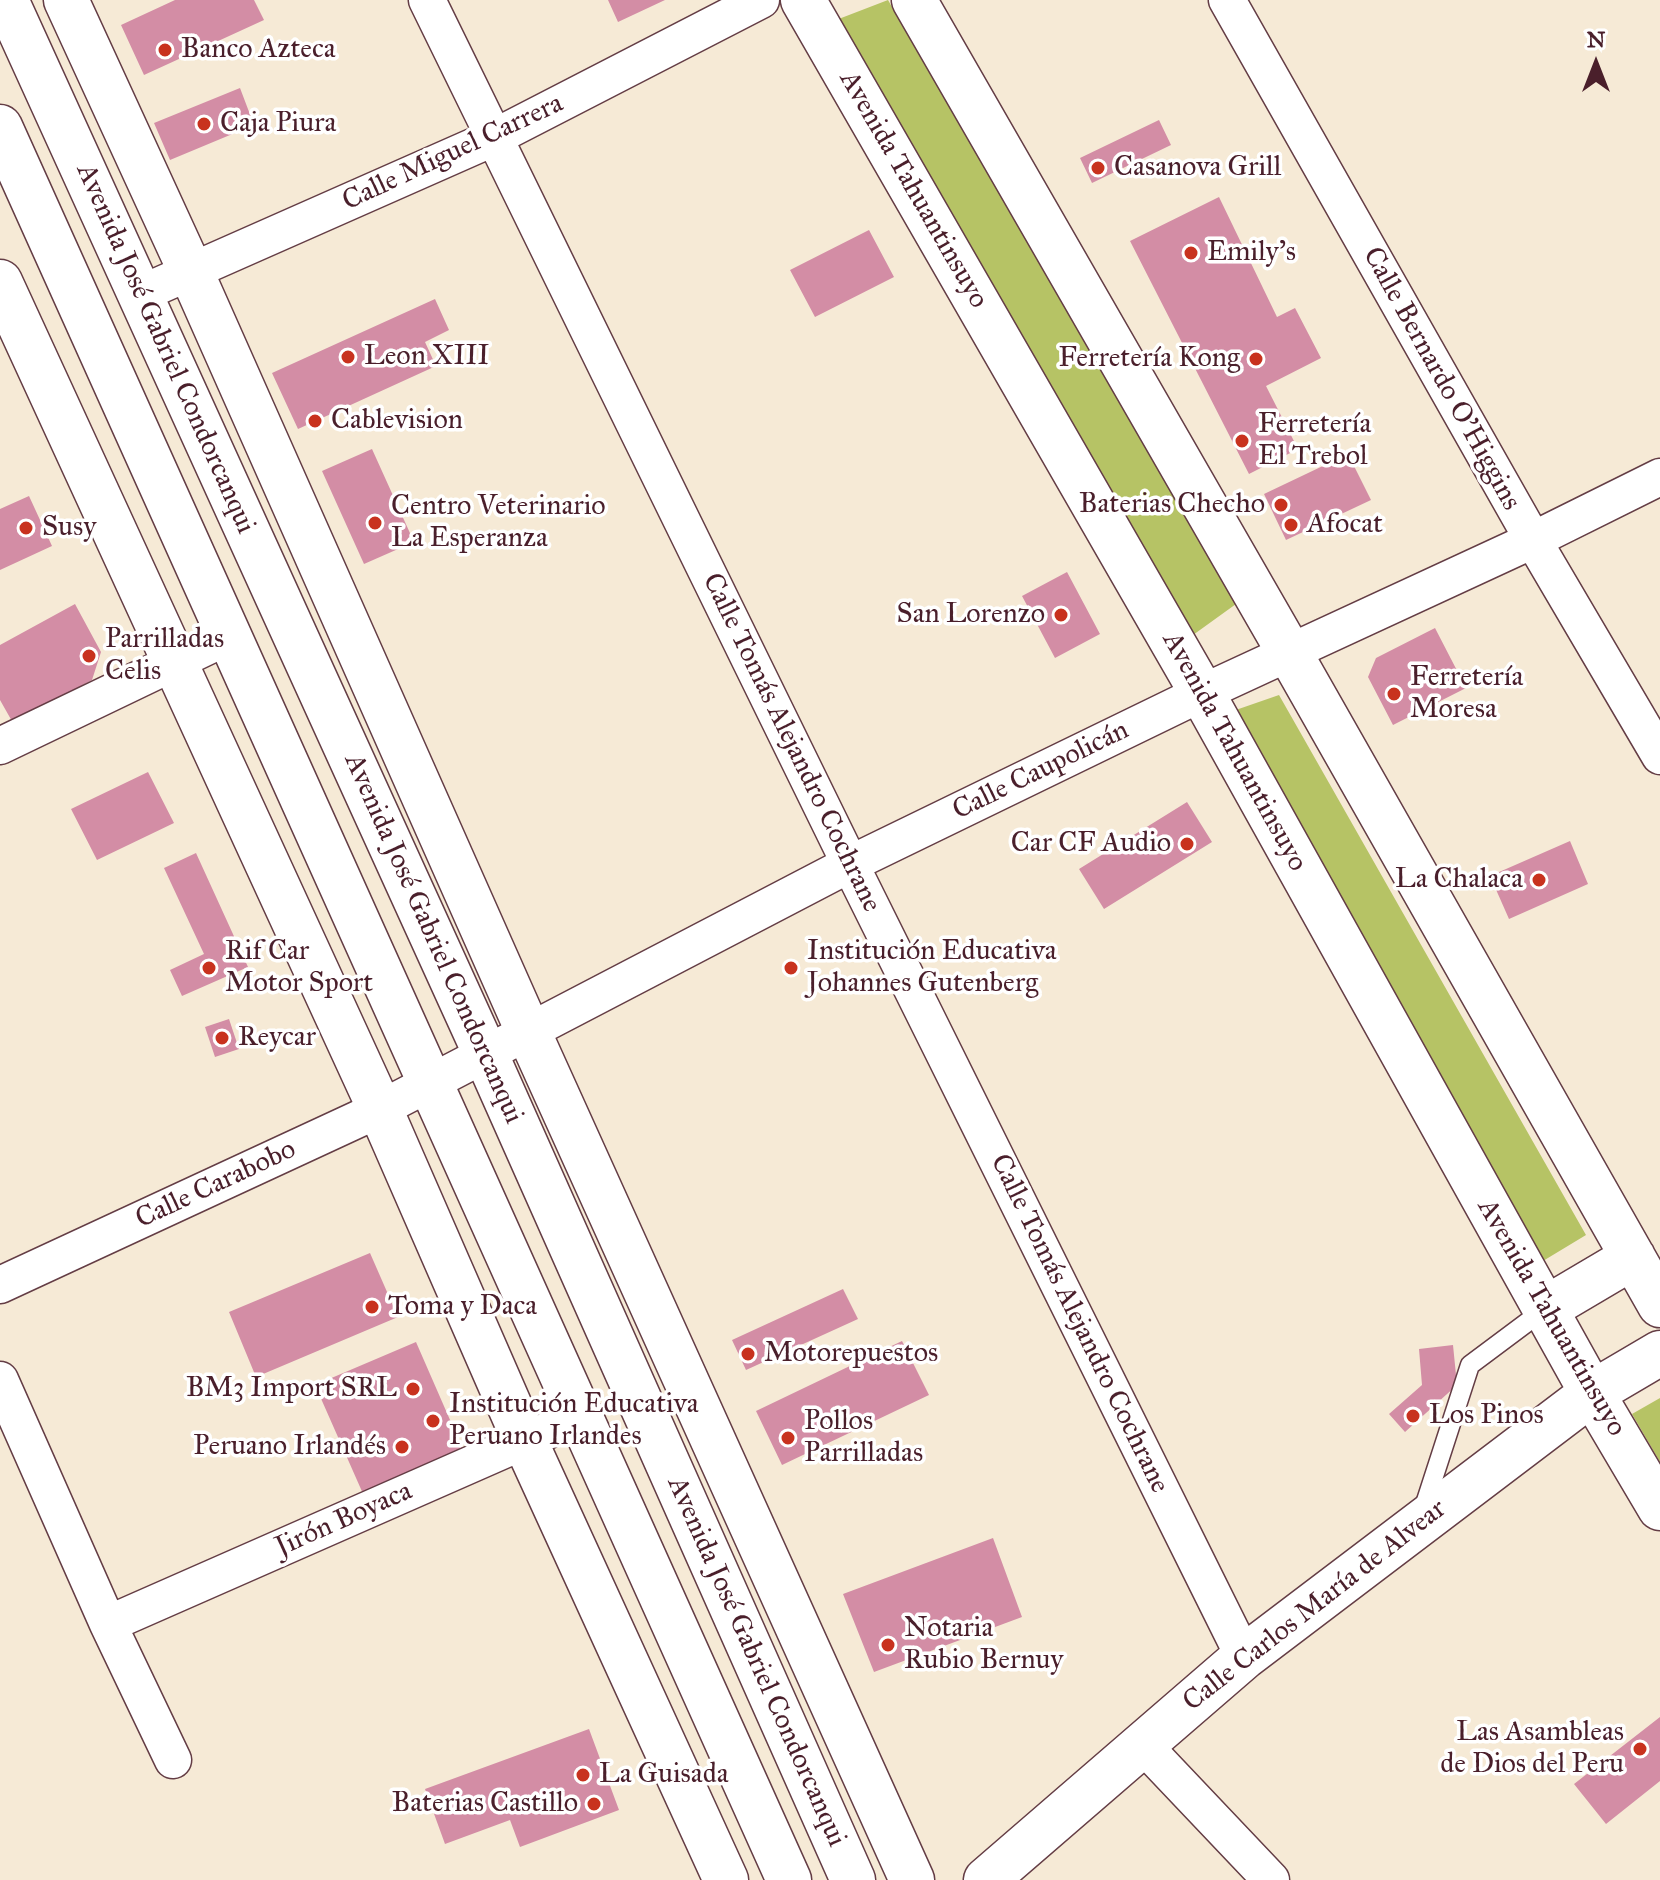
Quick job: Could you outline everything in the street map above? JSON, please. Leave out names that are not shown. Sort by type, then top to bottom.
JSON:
[{"type":"main road","name":"Avenida José Gabriel Condorcanqui","points":[[6,0],[486,1055],[853,1880]]},
{"type":"main road","name":"Avenida José Gabriel Condorcanqui","points":[[66,0],[912,1880]]},
{"type":"main road","name":"Avenida Tahuantinsuyo","points":[[803,0],[1202,693],[1592,1393],[1660,1508]]},
{"type":"main road","points":[[914,0],[1660,1305]]},
{"type":"main road","name":"Avenida José Gabriel Condorcanqui","points":[[0,127],[11,180],[229,636],[789,1880]]},
{"type":"main road","points":[[0,282],[380,1109],[525,1441],[726,1880]]},
{"type":"main road","points":[[1545,1309],[1633,1257]]},
{"type":"main road","name":"Calle Carlos María de Alvear","points":[[986,1880],[1244,1657],[1592,1393],[1660,1353]]},
{"type":"street","name":"Calle Tomás Alejandro Cochrane","points":[[427,0],[850,864],[1244,1657]]},
{"type":"street","name":"Calle Miguel Carrera","points":[[140,294],[493,138],[761,0]]},
{"type":"street","name":"Calle Bernardo O'Higgins","points":[[1227,0],[1533,540],[1660,756]]},
{"type":"street","name":"Calle Caupolicán","points":[[430,1083],[850,864],[1202,693],[1533,540],[1660,477]]},
{"type":"street","points":[[0,746],[229,636]]},
{"type":"street","name":"Calle Carabobo","points":[[0,1285],[430,1083]]},
{"type":"street","points":[[0,1380],[108,1624],[173,1760]]},
{"type":"street","name":"Jirón Boyaca","points":[[108,1624],[581,1416]]},
{"type":"street","points":[[1142,1744],[1271,1880]]},
{"type":"lane","points":[[1419,1524],[1470,1365],[1545,1309]]},
{"type":"green space","points":[[888,0],[1236,604],[1193,635],[836,20]]},
{"type":"green space","points":[[1279,695],[1586,1235],[1538,1264],[1230,712]]},
{"type":"green space","points":[[1660,1398],[1660,1462],[1632,1414]]},
{"type":"building","name":"Banco Azteca","points":[[175,0],[254,0],[264,20],[144,75],[121,25]]},
{"type":"building","points":[[608,0],[665,0],[618,22]]},
{"type":"building","name":"Caja Piura","points":[[240,88],[254,125],[170,160],[154,123]]},
{"type":"building","points":[[1159,120],[1171,145],[1092,183],[1080,158]]},
{"type":"building","points":[[1219,197],[1277,317],[1295,308],[1321,358],[1266,386],[1298,449],[1249,474],[1130,241]]},
{"type":"building","points":[[869,230],[894,277],[815,317],[790,270]]},
{"type":"building","points":[[435,299],[449,330],[425,342],[436,366],[298,429],[272,373]]},
{"type":"building","name":"Centro Veterinario La Esperanza","points":[[372,449],[414,542],[364,564],[322,471]]},
{"type":"building","points":[[1348,454],[1371,500],[1286,540],[1264,494]]},
{"type":"building","points":[[29,496],[52,546],[0,570],[0,509]]},
{"type":"building","name":"San Lorenzo","points":[[1067,572],[1100,634],[1055,658],[1022,596]]},
{"type":"building","points":[[75,604],[101,652],[92,680],[13,723],[0,700],[0,645]]},
{"type":"building","points":[[1435,628],[1466,688],[1393,725],[1368,677],[1376,658]]},
{"type":"building","points":[[148,772],[174,823],[97,860],[71,809]]},
{"type":"building","points":[[1187,802],[1212,842],[1104,909],[1079,869]]},
{"type":"building","name":"La Chalaca","points":[[1570,841],[1588,884],[1509,919],[1490,876]]},
{"type":"building","points":[[196,853],[248,967],[182,996],[170,970],[204,954],[164,868]]},
{"type":"building","name":"Reycar","points":[[229,1019],[239,1049],[215,1057],[205,1027]]},
{"type":"building","points":[[370,1253],[398,1317],[256,1377],[229,1312]]},
{"type":"building","points":[[843,1289],[858,1319],[746,1370],[732,1340]]},
{"type":"building","points":[[902,1341],[929,1395],[782,1465],[756,1411]]},
{"type":"building","points":[[416,1342],[464,1452],[364,1496],[315,1385]]},
{"type":"building","points":[[1453,1345],[1457,1385],[1405,1432],[1389,1414],[1422,1385],[1419,1349]]},
{"type":"building","points":[[993,1538],[1022,1617],[874,1672],[843,1594]]},
{"type":"building","name":"Las Asambleas de Dios del Peru","points":[[1660,1717],[1660,1781],[1606,1824],[1574,1784]]},
{"type":"building","points":[[589,1729],[619,1810],[520,1847],[510,1820],[445,1844],[425,1789]]},
{"type":"place","name":"Banco Azteca","points":[[165,50]]},
{"type":"place","name":"Caja Piura","points":[[204,124]]},
{"type":"place","name":"Casanova Grill","points":[[1098,168]]},
{"type":"place","name":"Emily's","points":[[1191,253]]},
{"type":"place","name":"Leon XIII","points":[[348,357]]},
{"type":"place","name":"Ferretería Kong","points":[[1256,359]]},
{"type":"place","name":"Cablevision","points":[[315,421]]},
{"type":"place","name":"Ferretería El Trebol","points":[[1242,441]]},
{"type":"place","name":"Baterias Checho","points":[[1281,505]]},
{"type":"place","name":"Centro Veterinario La Esperanza","points":[[375,523]]},
{"type":"place","name":"Afocat","points":[[1291,525]]},
{"type":"place","name":"Susy","points":[[26,528]]},
{"type":"place","name":"San Lorenzo","points":[[1061,615]]},
{"type":"place","name":"Parrilladas Celis","points":[[89,656]]},
{"type":"place","name":"Ferretería Moresa","points":[[1394,694]]},
{"type":"place","name":"Car CF Audio","points":[[1187,844]]},
{"type":"place","name":"La Chalaca","points":[[1539,880]]},
{"type":"place","name":"Rif Car Motor Sport","points":[[209,968]]},
{"type":"place","name":"Institución Educativa Johannes Gutenberg","points":[[791,968]]},
{"type":"place","name":"Reycar","points":[[222,1038]]},
{"type":"place","name":"Toma y Daca","points":[[372,1307]]},
{"type":"place","name":"Motorepuestos","points":[[748,1354]]},
{"type":"place","name":"BM3 Import SRL","points":[[413,1389]]},
{"type":"place","name":"Los Pinos","points":[[1413,1416]]},
{"type":"place","name":"Institución Educativa Peruano Irlandes","points":[[433,1421]]},
{"type":"place","name":"Pollos Parrilladas","points":[[788,1438]]},
{"type":"place","name":"Peruano Irlandés","points":[[402,1447]]},
{"type":"place","name":"Notaria Rubio Bernuy","points":[[888,1645]]},
{"type":"place","name":"Las Asambleas de Dios del Peru","points":[[1640,1749]]},
{"type":"place","name":"La Guisada","points":[[583,1775]]},
{"type":"place","name":"Baterias Castillo","points":[[594,1804]]}]
